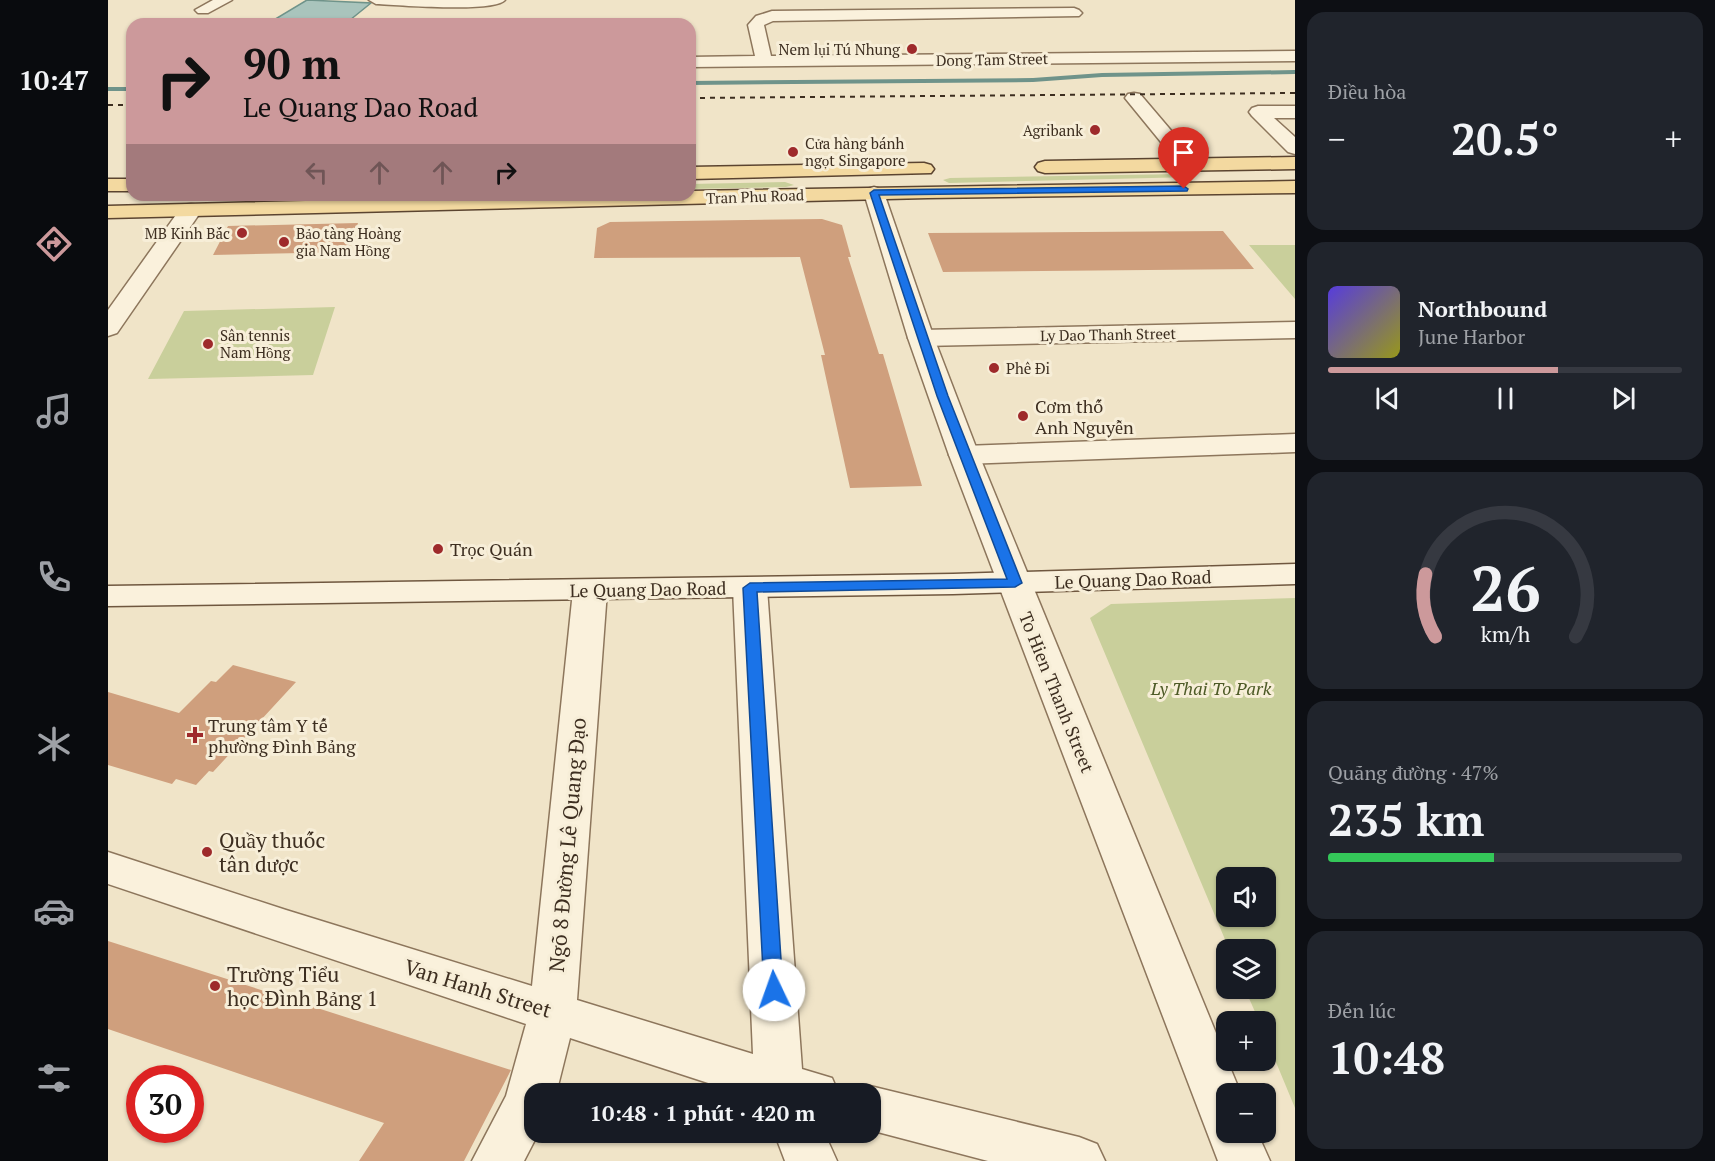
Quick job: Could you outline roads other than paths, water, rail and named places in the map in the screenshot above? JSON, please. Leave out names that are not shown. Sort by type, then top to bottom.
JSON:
[{"type":"main road","points":[[1023,168],[1295,163]]},
{"type":"main road","points":[[1200,165],[1230,188]]},
{"type":"main road","name":"Tran Phu Road","points":[[696,186],[869,181],[939,169]]},
{"type":"main road","name":"Tran Phu Road","points":[[696,173],[869,181],[1230,188],[1295,187]]},
{"type":"main road","points":[[108,185],[126,185]]},
{"type":"main road","name":"Tran Phu Road","points":[[108,212],[195,202],[227,201]]},
{"type":"street","points":[[203,10],[225,0]]},
{"type":"street","points":[[376,0],[498,0]]},
{"type":"street","points":[[1062,0],[1086,27]]},
{"type":"street","points":[[764,61],[756,25],[761,19],[772,16],[1074,13]]},
{"type":"street","points":[[1099,41],[1113,57]]},
{"type":"street","name":"Dong Tam Street","points":[[696,62],[1295,56]]},
{"type":"street","points":[[1134,98],[1200,165]]},
{"type":"street","points":[[1295,112],[1258,112],[1295,148]]},
{"type":"street","name":"To Hien Thanh Street","points":[[869,181],[921,338],[964,455],[1216,1091]]},
{"type":"street","points":[[108,328],[119,296],[195,202]]},
{"type":"street","name":"Ly Dao Thanh Street","points":[[921,338],[1295,330]]},
{"type":"street","points":[[964,455],[1295,443]]},
{"type":"street","name":"Le Quang Dao Road","points":[[108,596],[590,591],[1015,583],[1295,574]]},
{"type":"street","points":[[750,588],[791,1083]]},
{"type":"street","name":"Ngõ 8 Đường Lê Quang Đạo","points":[[498,1161],[529,1101],[553,1011],[590,591]]},
{"type":"street","name":"Van Hanh Street","points":[[108,868],[286,928],[553,1011],[771,1083]]},
{"type":"street","points":[[881,1111],[1079,1161]]},
{"type":"street","points":[[804,1143],[811,1161]]},
{"type":"street","points":[[1237,1143],[1244,1161]]},
{"type":"water","points":[[307,0],[371,3],[352,18],[277,18]]},
{"type":"waterway","points":[[696,83],[1033,80],[1102,75],[1295,72]]},
{"type":"waterway","points":[[108,89],[126,89]]},
{"type":"railway","points":[[696,98],[1295,93]]},
{"type":"railway","points":[[108,105],[126,105]]},
{"type":"place","name":"Nem lụi Tú Nhung","points":[[912,49]]},
{"type":"place","name":"Agribank","points":[[1095,130]]},
{"type":"place","name":"Cửa hàng bánh ngọt Singapore","points":[[793,152]]},
{"type":"place","name":"MB Kinh Bắc","points":[[242,233]]},
{"type":"place","name":"Bảo tàng Hoàng gia Nam Hồng","points":[[284,242]]},
{"type":"place","name":"Sân tennis Nam Hồng","points":[[208,344]]},
{"type":"place","name":"Phê Đi","points":[[994,368]]},
{"type":"place","name":"Cơm thố Anh Nguyễn","points":[[1023,416]]},
{"type":"place","name":"Trọc Quán","points":[[438,549]]},
{"type":"place","name":"Trung tâm Y tế phường Đình Bảng","points":[[195,735]]},
{"type":"place","name":"Quầy thuốc tân dược","points":[[207,852]]},
{"type":"place","name":"Trường Tiểu học Đình Bảng 1","points":[[215,986]]},
{"type":"park label","name":"Ly Thai To Park","points":[[1211,688]]}]
